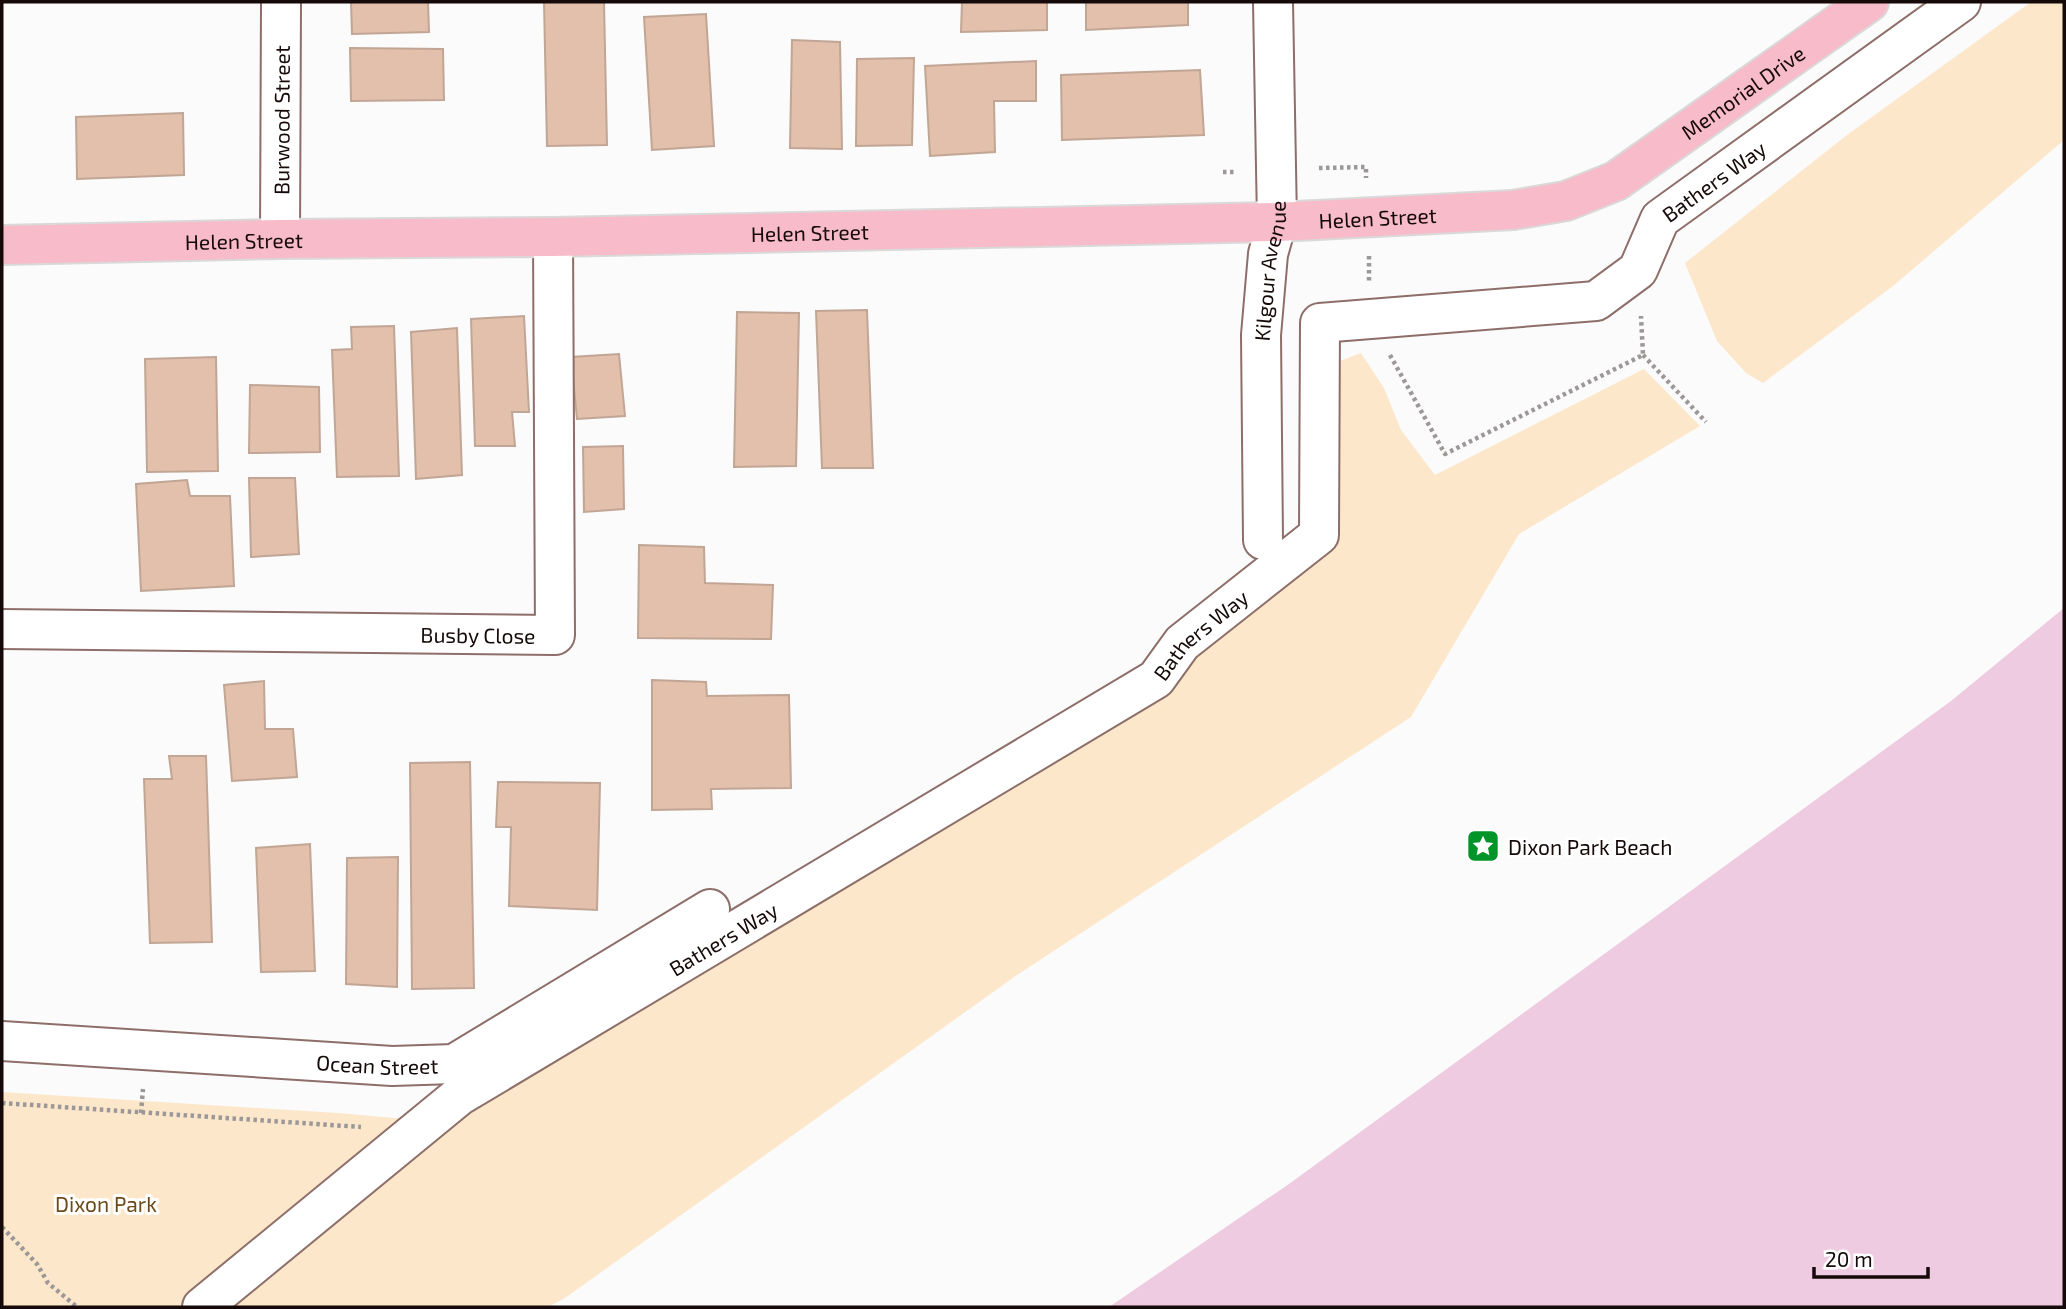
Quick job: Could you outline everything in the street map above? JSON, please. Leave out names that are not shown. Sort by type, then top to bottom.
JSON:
[{"type":"main road","name":"Memorial Drive","points":[[1616,181],[1858,5]]},
{"type":"main road","name":"Helen Street","points":[[2,245],[1277,222],[1513,210],[1566,201],[1616,181]]},
{"type":"street","name":"Burwood Street","points":[[279,239],[281,2]]},
{"type":"street","name":"Kilgour Avenue","points":[[1263,540],[1261,335],[1268,254],[1277,222],[1273,2]]},
{"type":"street","name":"Bathers Way","points":[[202,1307],[459,1096],[1156,679],[1182,643],[1319,535],[1320,323],[1596,302],[1638,270],[1660,219],[1961,2]]},
{"type":"street","name":"Busby Close","points":[[2,629],[555,635],[553,237]]},
{"type":"street","name":"Ocean Street","points":[[2,1041],[392,1066],[454,1064],[710,909]]},
{"type":"path","points":[[1319,168],[1366,167],[1366,178]]},
{"type":"path","points":[[1223,172],[1237,172]]},
{"type":"path","points":[[1638,270],[1643,355],[1706,422]]},
{"type":"path","points":[[1370,318],[1445,454],[1643,355]]},
{"type":"path","points":[[2,1102],[299,1124],[363,1127],[372,1123]]},
{"type":"path","points":[[2,1227],[37,1264],[48,1283],[77,1307]]},
{"type":"green space","points":[[2031,2],[2064,2],[2064,140],[1893,286],[1763,383],[1746,373],[1717,341],[1685,263],[1847,135]]},
{"type":"green space","name":"Dixon Park","points":[[1361,353],[1384,388],[1401,430],[1435,475],[1644,369],[1700,426],[1519,534],[1411,717],[1017,975],[565,1298],[548,1307],[2,1307],[2,1092],[338,1113],[452,1123],[1191,654],[1338,544],[1337,384],[1340,361]]},
{"type":"shaded area","points":[[2064,608],[2064,1307],[1109,1307],[1289,1184],[1951,701]]},
{"type":"building","points":[[351,2],[428,2],[429,32],[352,34]]},
{"type":"building","points":[[544,2],[604,2],[607,145],[547,146]]},
{"type":"building","points":[[962,2],[1047,2],[1047,30],[961,32]]},
{"type":"building","points":[[1086,2],[1188,2],[1188,25],[1086,30]]},
{"type":"building","points":[[706,14],[714,146],[652,150],[644,17]]},
{"type":"building","points":[[792,40],[840,42],[842,149],[790,148]]},
{"type":"building","points":[[350,48],[443,49],[444,100],[351,101]]},
{"type":"building","points":[[914,58],[912,145],[856,146],[857,59]]},
{"type":"building","points":[[1036,61],[1036,101],[994,101],[995,152],[930,156],[925,66]]},
{"type":"building","points":[[1200,70],[1204,135],[1062,140],[1061,75]]},
{"type":"building","points":[[183,113],[184,175],[77,179],[76,117]]},
{"type":"building","points":[[867,310],[873,468],[822,468],[816,311]]},
{"type":"building","points":[[737,312],[799,313],[796,466],[734,467]]},
{"type":"building","points":[[524,316],[529,412],[512,412],[515,446],[475,446],[471,319]]},
{"type":"building","points":[[394,326],[399,476],[337,477],[332,350],[352,349],[351,327]]},
{"type":"building","points":[[457,328],[462,475],[416,479],[411,332]]},
{"type":"building","points":[[619,354],[625,416],[577,419],[571,357]]},
{"type":"building","points":[[216,357],[218,471],[147,472],[145,359]]},
{"type":"building","points":[[250,385],[319,387],[320,452],[249,453]]},
{"type":"building","points":[[623,446],[624,509],[584,512],[583,447]]},
{"type":"building","points":[[249,478],[295,478],[299,554],[251,557]]},
{"type":"building","points":[[187,480],[190,496],[230,496],[234,586],[141,591],[136,484]]},
{"type":"building","points":[[639,545],[704,547],[705,583],[773,585],[771,639],[638,638]]},
{"type":"building","points":[[652,680],[706,682],[707,696],[789,695],[791,788],[711,789],[712,809],[652,810]]},
{"type":"building","points":[[264,681],[265,729],[293,729],[297,777],[232,781],[224,685]]},
{"type":"building","points":[[169,756],[206,756],[212,942],[150,943],[144,779],[172,779]]},
{"type":"building","points":[[470,762],[474,988],[412,989],[410,763]]},
{"type":"building","points":[[498,782],[600,783],[597,910],[509,906],[511,827],[496,827]]},
{"type":"building","points":[[310,844],[315,971],[261,972],[256,848]]},
{"type":"building","points":[[398,857],[397,987],[346,984],[347,858]]},
{"type":"place","name":"Dixon Park Beach","points":[[1483,846]]}]
